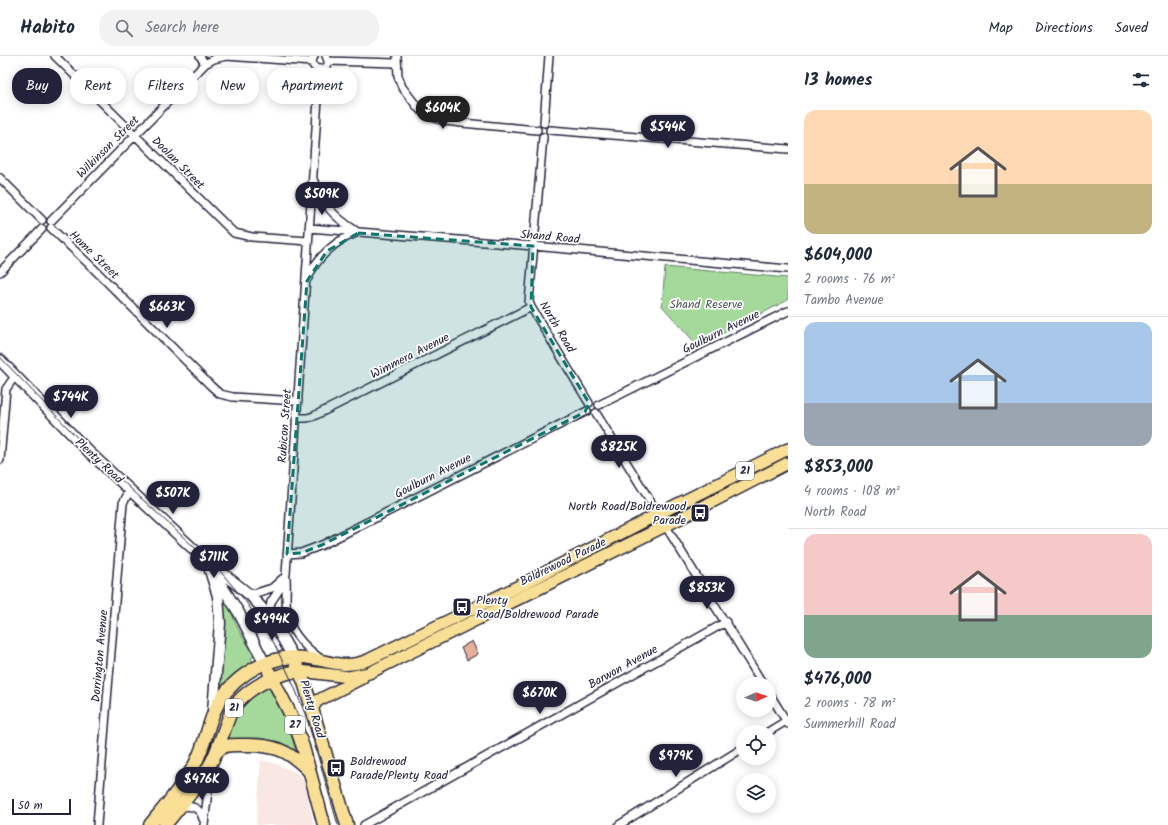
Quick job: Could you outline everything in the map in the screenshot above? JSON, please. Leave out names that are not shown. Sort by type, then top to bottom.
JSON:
[{"type":"highway","name":"21","points":[[150,825],[183,783],[194,766],[204,746],[212,719],[222,699],[233,685],[246,674],[265,664],[280,659],[293,657]]},
{"type":"highway","name":"Plenty Road","points":[[293,657],[300,672],[312,709],[347,825]]},
{"type":"highway","name":"Plenty Road","points":[[265,664],[294,721],[312,775],[324,825]]},
{"type":"highway","name":"21","points":[[165,825],[197,786],[216,753],[232,711],[249,692],[272,678],[288,673],[300,672]]},
{"type":"highway","points":[[216,753],[221,748],[230,745],[254,744],[272,747],[290,754],[312,775]]},
{"type":"main road","name":"Plenty Road","points":[[0,360],[68,432],[202,557],[250,595],[268,615],[293,657]]},
{"type":"main road","name":"Boldrewood Parade","points":[[300,672],[344,677],[369,673],[526,589],[658,514],[788,449]]},
{"type":"main road","name":"Boldrewood Parade","points":[[293,657],[308,657],[341,665],[352,665],[363,662],[667,525],[788,463]]},
{"type":"main road","name":"Plenty Road","points":[[202,557],[239,613],[265,664]]},
{"type":"main road","points":[[209,567],[218,596],[220,623],[212,719]]},
{"type":"main road","points":[[312,709],[317,701],[369,673]]},
{"type":"street","name":"Doolan Street","points":[[55,56],[134,136],[234,233],[252,237],[308,241]]},
{"type":"street","points":[[200,56],[205,64]]},
{"type":"street","name":"Wilkinson Street","points":[[51,220],[205,64],[214,59],[226,56],[313,59]]},
{"type":"street","points":[[544,123],[549,56]]},
{"type":"street","points":[[323,68],[326,67],[327,58],[396,60],[398,76],[402,87],[419,109],[432,117],[445,121],[537,130]]},
{"type":"street","points":[[313,59],[315,67],[318,68]]},
{"type":"street","name":"Rubicon Street","points":[[302,642],[292,628],[288,618],[286,605],[286,571],[318,104]]},
{"type":"street","points":[[544,123],[539,125],[537,130],[538,135],[543,137],[548,135],[550,130]]},
{"type":"street","points":[[544,123],[548,125],[550,130]]},
{"type":"street","points":[[550,130],[788,149]]},
{"type":"street","name":"North Road","points":[[543,137],[529,295],[531,307],[589,403]]},
{"type":"street","name":"Rubicon Street","points":[[306,286],[310,273],[324,254],[339,242],[358,233],[338,219],[330,211],[320,196],[313,177]]},
{"type":"street","points":[[0,178],[42,220]]},
{"type":"street","points":[[42,220],[48,218],[51,220],[53,225],[48,230],[42,229]]},
{"type":"street","points":[[42,220],[42,229]]},
{"type":"street","name":"Home Street","points":[[51,228],[220,394],[233,397],[298,401]]},
{"type":"street","name":"Shand Road","points":[[309,228],[788,269]]},
{"type":"street","points":[[0,272],[42,229]]},
{"type":"street","points":[[788,305],[788,311]]},
{"type":"street","name":"Wimmera Avenue","points":[[296,418],[307,418],[314,416],[531,307]]},
{"type":"street","name":"Goulburn Avenue","points":[[599,405],[788,311]]},
{"type":"street","points":[[0,460],[6,389],[15,376]]},
{"type":"street","points":[[595,402],[599,405],[599,411],[596,413],[591,414],[587,411],[587,406],[589,403],[595,402]]},
{"type":"street","name":"Goulburn Avenue","points":[[287,554],[301,553],[322,544],[587,411]]},
{"type":"street","points":[[596,413],[658,514],[667,525],[759,677]]},
{"type":"street","name":"Dorrington Avenue","points":[[97,825],[123,503],[130,490]]},
{"type":"street","name":"Rubicon Street","points":[[250,595],[277,585],[283,578],[286,571]]},
{"type":"street","name":"Rubicon Street","points":[[268,615],[271,602],[283,584],[286,571]]},
{"type":"street","name":"Barwon Avenue","points":[[364,825],[726,622]]},
{"type":"street","name":"Boldrewood Parade","points":[[302,642],[322,660]]},
{"type":"street","points":[[776,704],[787,722],[776,728]]},
{"type":"street","points":[[619,825],[736,752]]},
{"type":"street","points":[[204,823],[208,791]]},
{"type":"street","points":[[180,806],[190,806],[202,812],[204,823]]},
{"type":"highlighted area","points":[[358,233],[533,246],[531,307],[589,403],[585,412],[322,545],[301,553],[287,554],[307,281],[327,251]]},
{"type":"shaded area","points":[[261,760],[276,764],[297,773],[304,781],[314,825],[256,825]]},
{"type":"green space","name":"Shand Reserve","points":[[665,267],[788,278],[788,300],[698,346],[662,306]]},
{"type":"green space","points":[[224,597],[236,624],[255,656],[251,658],[253,662],[234,675],[220,688],[222,598]]},
{"type":"green space","points":[[269,687],[289,727],[296,755],[280,742],[260,738],[225,739],[236,714],[256,694]]},
{"type":"building","points":[[472,641],[478,654],[467,660],[461,648]]},
{"type":"tram line","points":[[0,357],[90,451],[220,571],[246,602],[274,643],[294,686],[307,719],[338,825]]},
{"type":"place","name":"North Road/Boldrewood Parade","points":[[700,513]]},
{"type":"place","name":"Plenty Road/Boldrewood Parade","points":[[462,607]]},
{"type":"place","name":"Boldrewood Parade/Plenty Road","points":[[336,768]]}]
